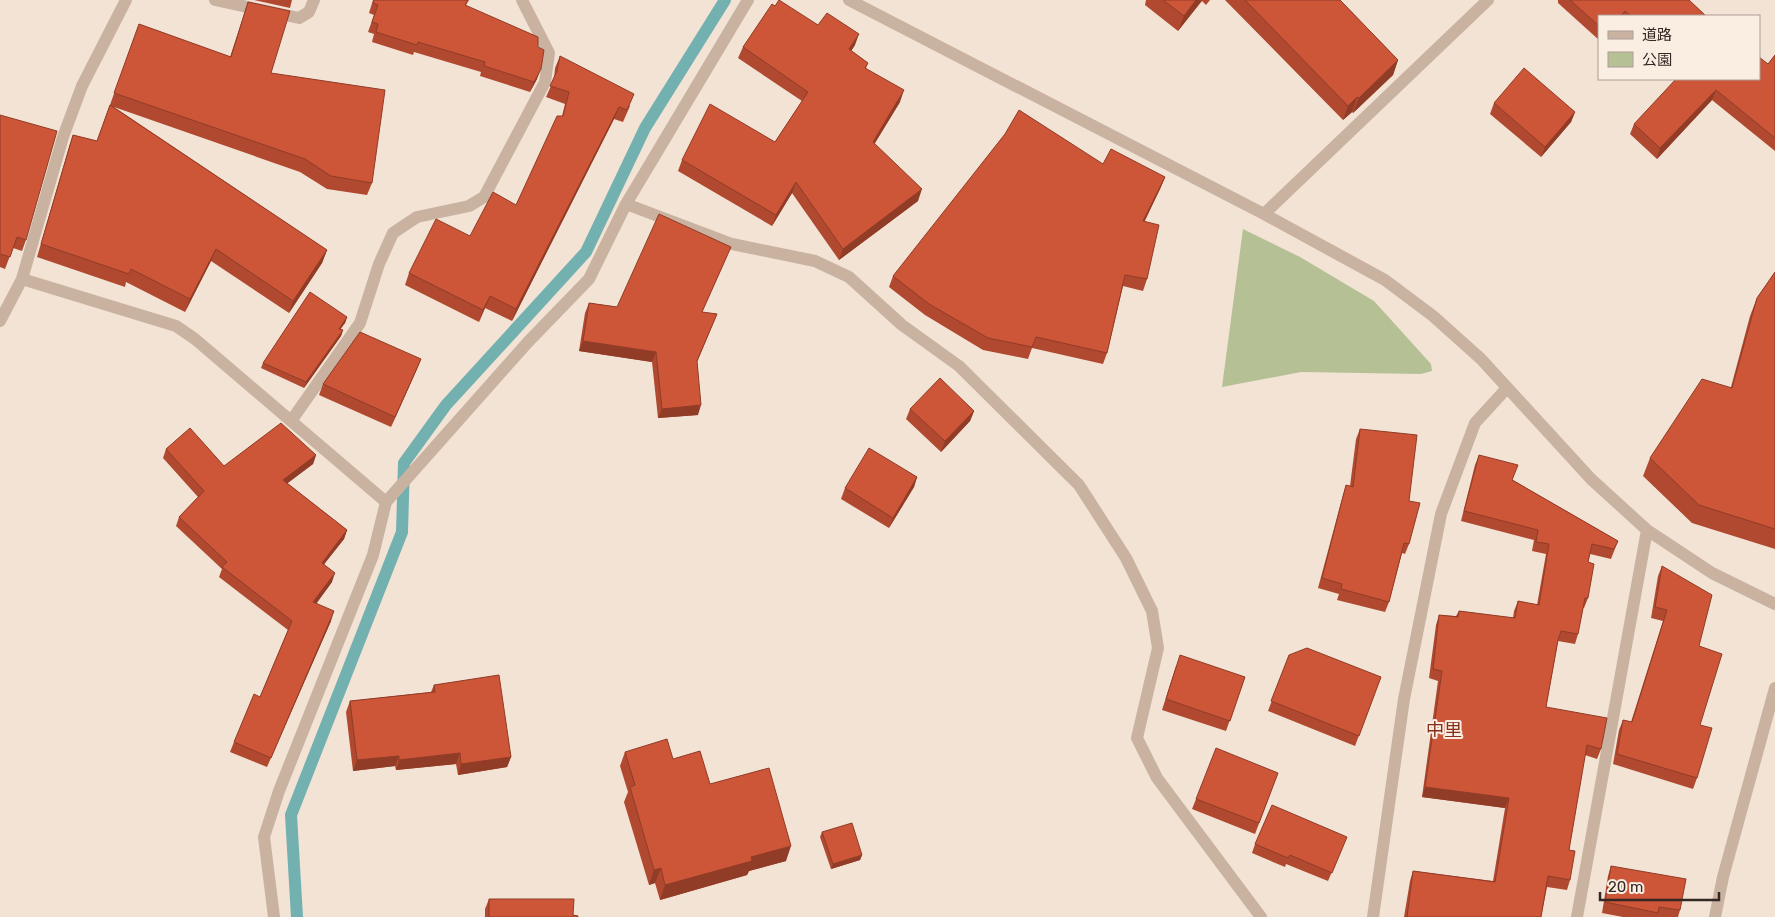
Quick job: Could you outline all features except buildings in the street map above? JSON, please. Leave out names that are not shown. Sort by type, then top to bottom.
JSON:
[{"type":"street","points":[[0,322],[22,279],[63,137],[82,86],[126,0]]},
{"type":"street","points":[[215,0],[299,18],[309,12],[314,0]]},
{"type":"street","points":[[291,421],[360,323],[379,264],[393,233],[416,217],[469,206],[484,198],[545,82],[550,53],[522,0]]},
{"type":"street","points":[[274,917],[264,837],[279,791],[373,555],[390,497],[528,342],[589,279],[626,204],[748,0]]},
{"type":"street","points":[[849,0],[1264,214],[1385,280],[1433,316],[1481,359],[1592,478],[1647,530],[1712,573],[1775,604]]},
{"type":"street","points":[[1264,214],[1488,0]]},
{"type":"street","points":[[626,204],[732,244],[815,261],[849,277],[902,325],[959,366],[1079,485],[1126,558],[1152,611],[1158,648],[1137,738],[1157,778],[1260,917]]},
{"type":"street","points":[[22,279],[176,326],[195,339],[291,421],[390,497]]},
{"type":"street","points":[[1372,917],[1404,699],[1441,514],[1475,423],[1507,388]]},
{"type":"street","points":[[1577,917],[1647,530]]},
{"type":"street","points":[[1715,917],[1723,877],[1775,688]]},
{"type":"green space","points":[[1243,229],[1300,257],[1374,301],[1431,364],[1432,371],[1421,374],[1301,372],[1222,387]]},
{"type":"waterway","points":[[297,917],[291,815],[402,532],[404,463],[446,405],[586,252],[645,128],[725,0]]},
{"type":"district","name":"中里","points":[[1444,730]]}]
